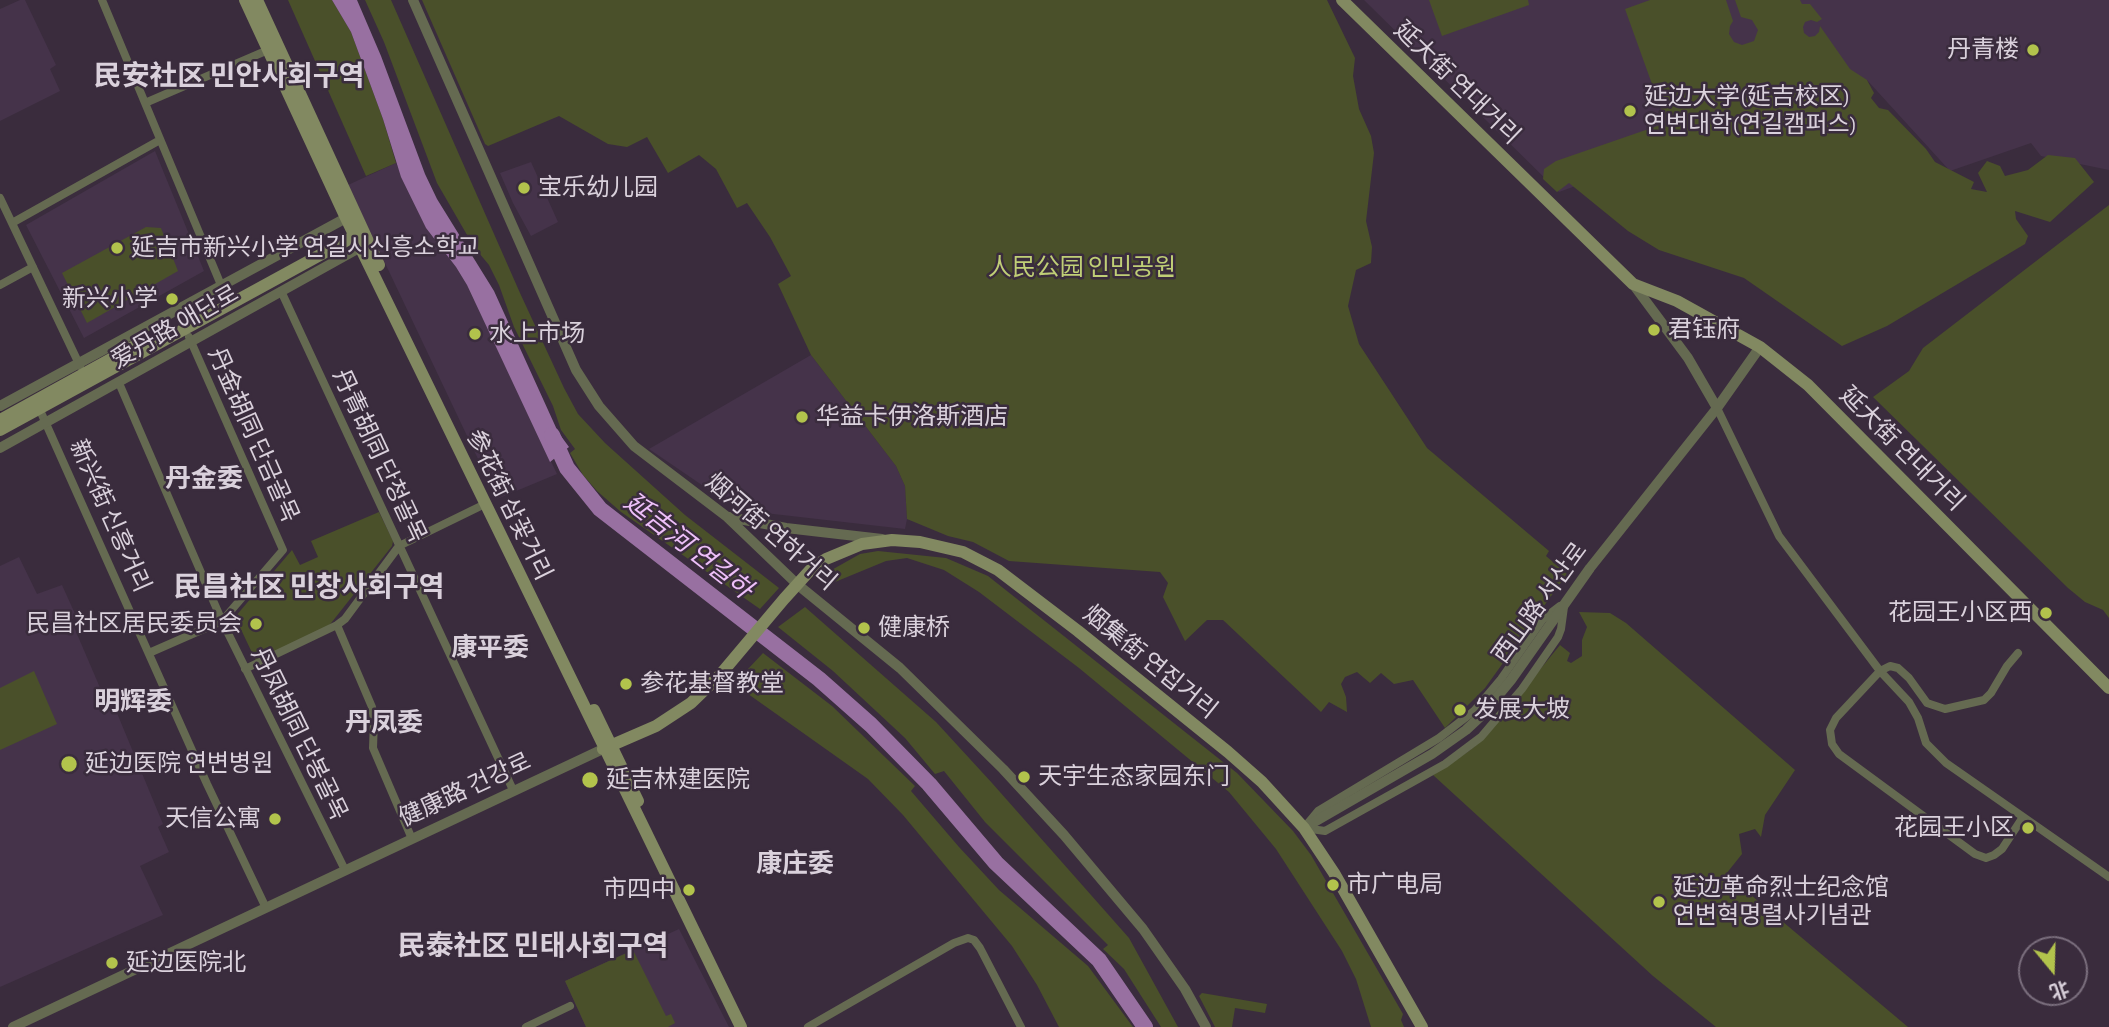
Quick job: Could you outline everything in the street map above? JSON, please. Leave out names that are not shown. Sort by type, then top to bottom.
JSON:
[{"type":"main road","name":"参花街 삼꽃거리","points":[[245,0],[741,1027]]},
{"type":"main road","name":"参花街 삼꽃거리","points":[[257,0],[356,231],[485,504],[750,1027]]},
{"type":"main road","name":"延大街 연대거리","points":[[1342,0],[1633,284],[1677,301],[1760,347],[1808,385],[2109,688]]},
{"type":"main road","name":"爱丹路 애단로","points":[[0,420],[80,368],[223,291],[356,231]]},
{"type":"main road","name":"爱丹路 애단로","points":[[0,430],[356,231]]},
{"type":"main road","name":"健康路 건강로","points":[[607,747],[666,720],[691,703],[720,675],[813,567],[862,544],[892,540]]},
{"type":"main road","name":"烟集街 연집거리","points":[[892,540],[920,542],[963,552],[998,570],[1078,631],[1262,782],[1304,828],[1348,895],[1422,1027]]},
{"type":"street","points":[[102,0],[223,291]]},
{"type":"street","name":"烟河街 연하거리","points":[[413,0],[576,370],[607,417],[634,446],[726,516],[798,585],[909,677],[1026,794],[1143,929],[1185,989],[1206,1027]]},
{"type":"street","points":[[145,103],[268,50]]},
{"type":"street","points":[[12,223],[160,139]]},
{"type":"street","points":[[0,198],[80,368]]},
{"type":"street","name":"爱丹路 애단로","points":[[0,448],[281,291],[356,231]]},
{"type":"street","points":[[0,285],[33,267]]},
{"type":"street","name":"延大街 연대거리","points":[[1633,284],[1688,358],[1717,408]]},
{"type":"street","name":"丹青胡同 단청골목","points":[[281,291],[513,790]]},
{"type":"street","name":"丹金胡同 단금골목","points":[[185,328],[283,550],[222,621]]},
{"type":"street","name":"西山路 서산로","points":[[1304,828],[1432,754],[1466,730],[1497,699],[1564,602],[1717,408],[1760,347]]},
{"type":"street","name":"爱丹路 애단로","points":[[0,406],[80,368]]},
{"type":"street","name":"丹凤胡同 단봉골목","points":[[119,383],[222,621],[345,870]]},
{"type":"street","name":"新兴街 신흥거리","points":[[39,408],[266,908]]},
{"type":"street","points":[[1717,408],[1779,537],[1880,671],[1909,702],[1918,718],[1926,743],[1946,763],[2109,877]]},
{"type":"street","points":[[245,669],[337,625],[345,619],[398,546],[485,504]]},
{"type":"street","name":"烟集街 연집거리","points":[[726,516],[766,526],[892,540]]},
{"type":"street","points":[[149,653],[222,621]]},
{"type":"street","points":[[337,625],[372,707],[373,748],[412,839]]},
{"type":"street","points":[[2018,653],[2007,666],[1992,693],[1984,700],[1945,709],[1927,703],[1909,678],[1898,668],[1889,666],[1880,671],[1836,718],[1830,730],[1832,744],[1839,754],[1975,854],[1986,858],[2002,849],[2023,817]]},
{"type":"street","name":"健康路 건강로","points":[[13,1027],[607,747]]},
{"type":"street","points":[[808,1027],[954,943],[968,938],[974,940],[980,948],[1021,1027]]},
{"type":"street","points":[[526,1027],[570,1006]]},
{"type":"shaded area","points":[[25,0],[56,65],[50,69],[60,91],[0,121],[0,9]]},
{"type":"shaded area","points":[[332,0],[357,0],[425,174],[437,199],[494,291],[558,432],[569,447],[550,462],[467,285],[426,228],[401,177],[351,32]]},
{"type":"shaded area","name":"延边大学(延吉校区) 연변대학(연길캠퍼스)","points":[[1364,0],[2109,0],[2109,170],[2041,156],[2031,143],[1950,171],[1867,80],[1559,192]]},
{"type":"shaded area","name":"延吉市新兴小学 연길시신흥소학교","points":[[155,151],[204,271],[84,338],[26,225]]},
{"type":"shaded area","name":"宝乐幼儿园","points":[[531,162],[558,222],[531,236],[500,173]]},
{"type":"shaded area","points":[[396,163],[426,228],[467,285],[557,474],[497,499],[348,185]]},
{"type":"shaded area","points":[[811,355],[896,466],[905,486],[905,529],[756,512],[718,496],[649,449]]},
{"type":"shaded area","name":"延边医院 연변병원","points":[[19,557],[37,594],[62,585],[76,616],[71,620],[107,704],[112,701],[163,824],[158,827],[169,852],[140,866],[163,915],[0,987],[0,566]]},
{"type":"shaded area","points":[[679,929],[729,1027],[586,1027],[565,981]]},
{"type":"green space","points":[[288,0],[332,0],[351,32],[396,163],[366,176]]},
{"type":"green space","points":[[365,0],[391,0],[520,293],[578,414],[605,443],[685,515],[779,588],[760,609],[621,512],[583,475],[570,453],[575,449],[561,430],[553,406],[514,327],[489,265],[474,247],[437,183],[384,42]]},
{"type":"green space","name":"人民公园 인민공원","points":[[422,0],[1327,0],[1355,58],[1353,76],[1359,109],[1371,136],[1374,153],[1366,221],[1372,247],[1371,263],[1356,270],[1348,306],[1359,344],[1427,448],[1549,551],[1546,556],[1567,574],[1485,688],[1445,728],[1413,680],[1394,684],[1381,673],[1370,683],[1357,672],[1345,677],[1341,684],[1346,697],[1347,712],[1329,702],[1321,712],[1223,620],[1207,620],[1185,641],[1163,597],[1168,583],[1160,572],[1009,561],[973,542],[948,536],[907,519],[905,486],[896,466],[811,355],[778,284],[791,276],[770,237],[747,203],[737,208],[716,169],[699,155],[668,173],[647,137],[627,147],[608,144],[559,116],[488,146]]},
{"type":"green space","points":[[1429,0],[1528,0],[1529,5],[1442,36]]},
{"type":"green space","points":[[1650,0],[1726,0],[1733,21],[1729,34],[1734,42],[1742,45],[1754,41],[1758,30],[1752,20],[1741,17],[1735,0],[1800,0],[1802,4],[1810,4],[1822,19],[1805,22],[1804,33],[1809,37],[1815,36],[1820,26],[1850,69],[1867,80],[1874,93],[1871,98],[1879,108],[1888,110],[1935,162],[1974,182],[1971,189],[1987,192],[1978,173],[1987,161],[2000,166],[2005,176],[2028,170],[2048,155],[2075,158],[2094,182],[2050,222],[2015,211],[2016,219],[2028,236],[2025,244],[1887,326],[1842,346],[1744,278],[1659,250],[1628,231],[1569,183],[1557,192],[1543,179],[1544,169],[1556,161],[1666,123],[1625,9]]},
{"type":"green space","points":[[2109,205],[2109,618],[2103,610],[2085,602],[2068,588],[1873,397],[1909,371],[1923,348]]},
{"type":"green space","points":[[146,227],[161,228],[178,271],[87,323],[62,273]]},
{"type":"green space","points":[[379,512],[393,541],[392,546],[328,627],[256,661],[235,617],[292,550],[300,565],[318,557],[311,541]]},
{"type":"green space","points":[[878,551],[946,558],[988,576],[1237,773],[1293,831],[1311,855],[1403,1014],[1401,1020],[1404,1027],[1371,1027],[1356,979],[1342,951],[1276,849],[1229,792],[1079,668],[979,592],[944,570],[907,558],[886,561],[835,582],[828,572],[860,554]]},
{"type":"green space","points":[[805,607],[936,722],[992,783],[1129,938],[1178,1027],[1161,1027],[1124,969],[1103,949],[1108,945],[985,822],[944,771],[935,774],[905,738],[833,671],[778,627]]},
{"type":"green space","points":[[1579,612],[1610,613],[1626,623],[1795,770],[1765,815],[1761,837],[1755,829],[1739,834],[1742,854],[1726,874],[1908,1027],[1716,1027],[1653,976],[1433,775],[1483,739],[1560,645],[1570,653],[1567,661],[1571,663],[1582,656],[1582,640],[1587,627]]},
{"type":"green space","points":[[763,653],[832,706],[915,786],[911,791],[959,847],[999,890],[1088,966],[1133,1027],[1059,1027],[1012,946],[903,815],[868,779],[734,684]]},
{"type":"green space","points":[[34,671],[57,724],[0,750],[0,688]]},
{"type":"green space","points":[[633,950],[666,1016],[671,1014],[675,1023],[668,1027],[586,1027],[565,981]]},
{"type":"green space","points":[[1202,993],[1267,1004],[1265,1013],[1235,1008],[1232,1027],[1215,1027],[1199,996]]},
{"type":"waterway","name":"延吉河 연길하","points":[[552,435],[567,468],[600,509],[819,679],[871,725],[929,784],[996,863],[1099,960],[1145,1027]]},
{"type":"place","name":"丹青楼","points":[[2033,50]]},
{"type":"place","name":"延边大学(延吉校区) 연변대학(연길캠퍼스)","points":[[1630,111]]},
{"type":"place","name":"宝乐幼儿园","points":[[524,188]]},
{"type":"place","name":"延吉市新兴小学 연길시신흥소학교","points":[[117,248]]},
{"type":"place","name":"新兴小学","points":[[172,299]]},
{"type":"place","name":"君钰府","points":[[1654,330]]},
{"type":"place","name":"水上市场","points":[[475,334]]},
{"type":"place","name":"华益卡伊洛斯酒店","points":[[802,417]]},
{"type":"place","name":"花园王小区西","points":[[2046,613]]},
{"type":"place","name":"民昌社区居民委员会","points":[[256,624]]},
{"type":"place","name":"健康桥","points":[[864,628]]},
{"type":"place","name":"参花基督教堂","points":[[626,684]]},
{"type":"place","name":"发展大坡","points":[[1460,710]]},
{"type":"place","name":"延边医院 연변병원","points":[[69,764]]},
{"type":"place","name":"天宇生态家园东门","points":[[1024,777]]},
{"type":"place","name":"延吉林建医院","points":[[590,780]]},
{"type":"place","name":"天信公寓","points":[[275,819]]},
{"type":"place","name":"花园王小区","points":[[2028,828]]},
{"type":"place","name":"市广电局","points":[[1333,885]]},
{"type":"place","name":"市四中","points":[[689,890]]},
{"type":"place","name":"延边革命烈士纪念馆 연변혁명렬사기념관","points":[[1659,902]]},
{"type":"place","name":"延边医院北","points":[[112,963]]},
{"type":"district","name":"民安社区 민안사회구역","points":[[229,77]]},
{"type":"district","name":"丹金委","points":[[204,479]]},
{"type":"district","name":"民昌社区 민창사회구역","points":[[309,588]]},
{"type":"district","name":"康平委","points":[[490,648]]},
{"type":"district","name":"明辉委","points":[[133,702]]},
{"type":"district","name":"丹凤委","points":[[384,723]]},
{"type":"district","name":"康庄委","points":[[795,864]]},
{"type":"district","name":"民泰社区 민태사회구역","points":[[533,947]]}]
